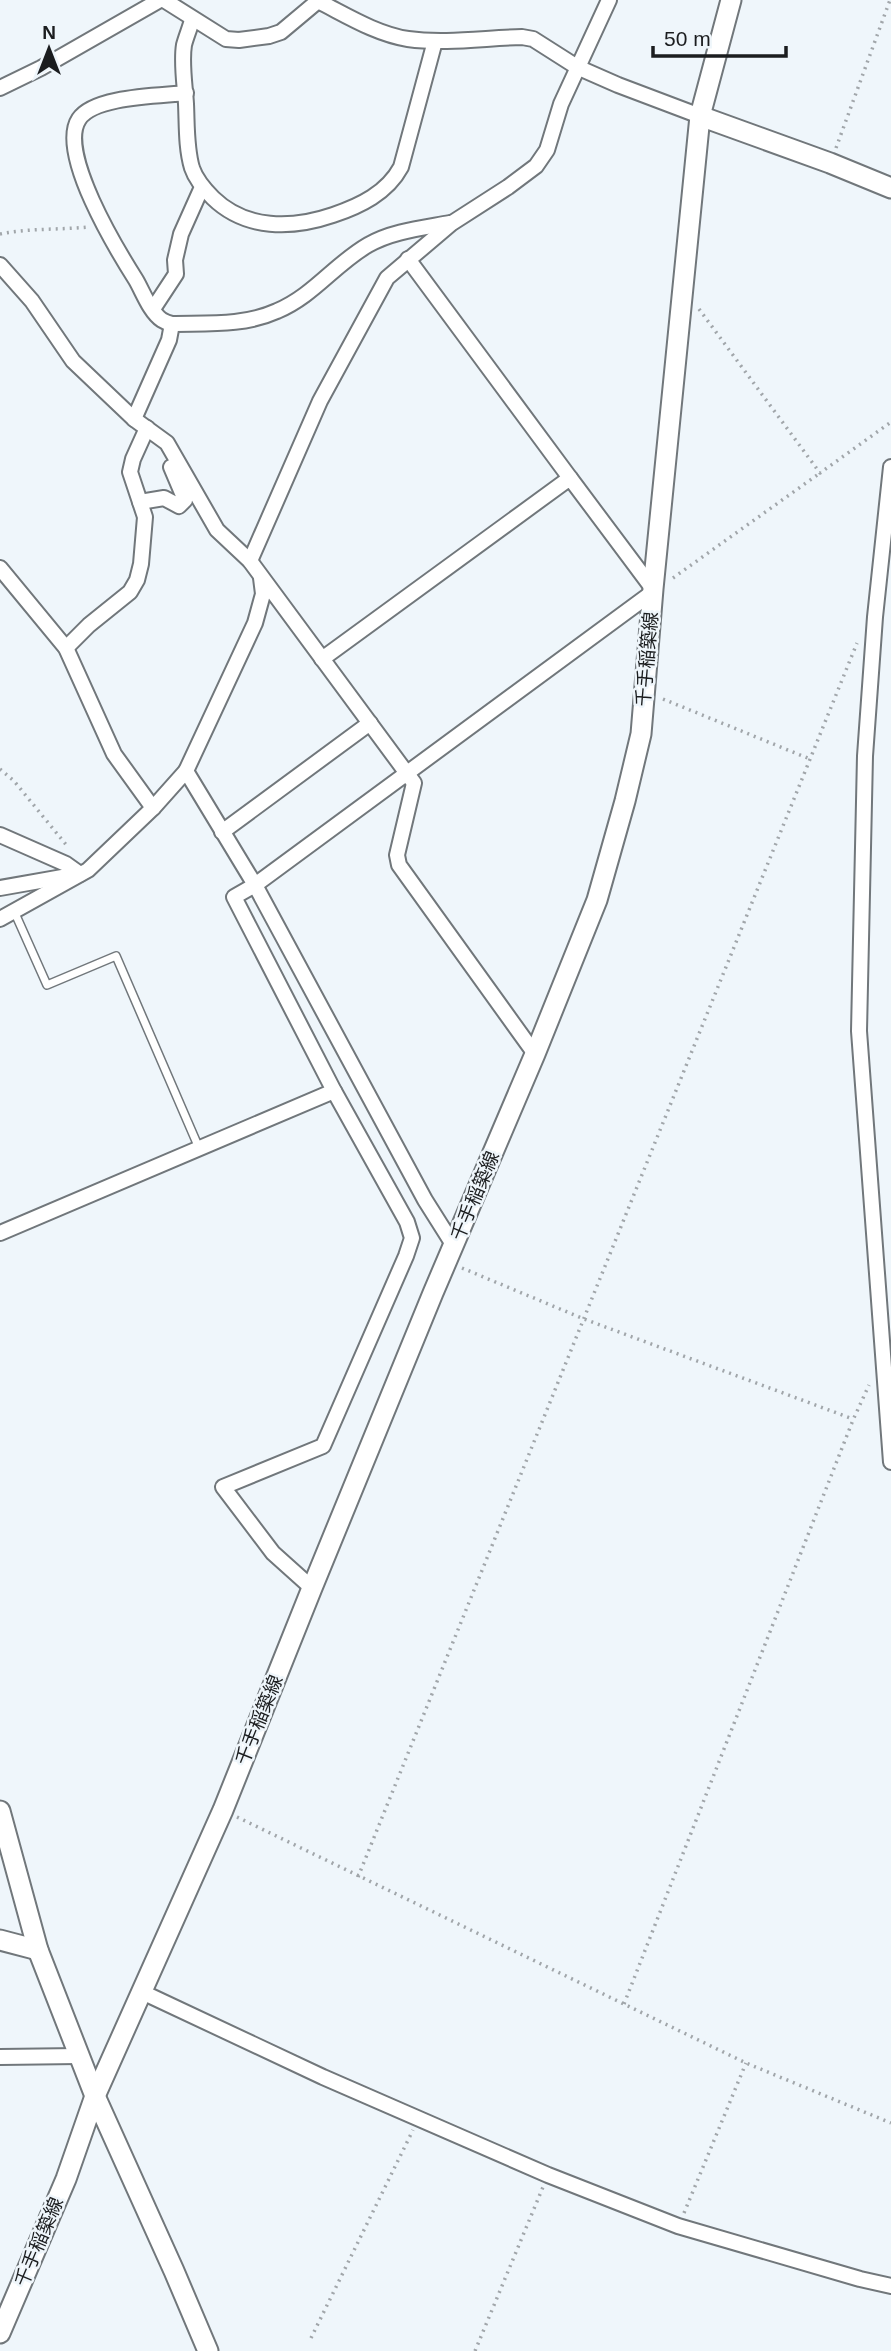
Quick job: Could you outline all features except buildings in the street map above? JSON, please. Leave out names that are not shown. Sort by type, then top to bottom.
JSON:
[{"type":"main road","name":"千手稲築線","points":[[0,2333],[66,2179],[95,2096],[223,1810],[312,1588],[536,1054],[597,900],[641,734],[700,116],[731,0]]},
{"type":"main road","points":[[700,116],[891,188]]},
{"type":"main road","points":[[0,1811],[38,1950],[95,2096],[208,2351]]},
{"type":"main road","points":[[0,1941],[38,1950]]},
{"type":"street","points":[[0,88],[162,0],[226,39],[269,36],[281,32],[318,1],[363,24],[405,38],[435,41],[522,37],[533,39],[577,67],[700,116]]},
{"type":"street","points":[[250,561],[320,401],[387,278],[452,223],[536,166],[547,150],[561,104],[609,0]]},
{"type":"street","points":[[192,20],[184,47],[188,150],[192,170],[202,187],[217,202],[239,217],[264,224],[314,222],[345,211],[379,193],[393,181],[401,167],[435,41]]},
{"type":"street","points":[[186,93],[96,105],[80,117],[75,136],[75,150],[82,174],[104,225],[162,320],[172,324],[233,323],[276,312],[300,300],[365,246],[380,238],[452,223]]},
{"type":"street","points":[[153,309],[176,274],[175,260],[181,234],[202,187]]},
{"type":"street","points":[[312,1588],[273,1553],[223,1488],[323,1446],[412,1238],[407,1222],[334,1091],[234,897],[255,885],[407,774],[653,591],[408,259]]},
{"type":"street","points":[[0,265],[32,301],[73,361],[134,419],[160,436],[217,530],[250,561],[414,783],[397,855],[399,864],[536,1054]]},
{"type":"street","points":[[134,419],[169,340],[172,324]]},
{"type":"street","points":[[66,648],[89,625],[130,593],[137,580],[145,517],[131,472],[133,459],[146,428]]},
{"type":"street","points":[[140,502],[164,498],[179,506],[185,500],[171,468],[173,455]]},
{"type":"street","points":[[891,467],[875,617],[865,756],[859,1031],[891,1462]]},
{"type":"street","points":[[323,659],[570,478]]},
{"type":"street","points":[[0,568],[66,648],[114,754],[153,808]]},
{"type":"street","points":[[0,919],[84,872],[153,808],[186,771],[255,623],[262,594],[261,576]]},
{"type":"street","points":[[222,832],[370,723]]},
{"type":"street","points":[[186,771],[255,885],[425,1200],[451,1254]]},
{"type":"street","points":[[0,835],[84,872]]},
{"type":"street","points":[[0,888],[84,872]]},
{"type":"street","points":[[0,1233],[334,1091]]},
{"type":"street","points":[[142,1992],[418,2119],[548,2175],[678,2226],[891,2286]]},
{"type":"street","points":[[0,2057],[79,2056]]},
{"type":"lane","points":[[14,911],[47,985],[116,956],[199,1148]]},
{"type":"path","points":[[830,163],[890,0]]},
{"type":"path","points":[[0,234],[17,230],[61,230],[104,225]]},
{"type":"path","points":[[683,288],[820,473]]},
{"type":"path","points":[[653,591],[891,422]]},
{"type":"path","points":[[358,1877],[853,648],[875,617]]},
{"type":"path","points":[[645,692],[810,759]]},
{"type":"path","points":[[0,769],[14,781],[84,872]]},
{"type":"path","points":[[451,1254],[584,1319],[853,1420],[625,2004]]},
{"type":"path","points":[[223,1810],[746,2063],[891,2123]]},
{"type":"path","points":[[678,2226],[746,2063]]},
{"type":"path","points":[[311,2338],[418,2119]]},
{"type":"path","points":[[475,2351],[548,2175]]}]
